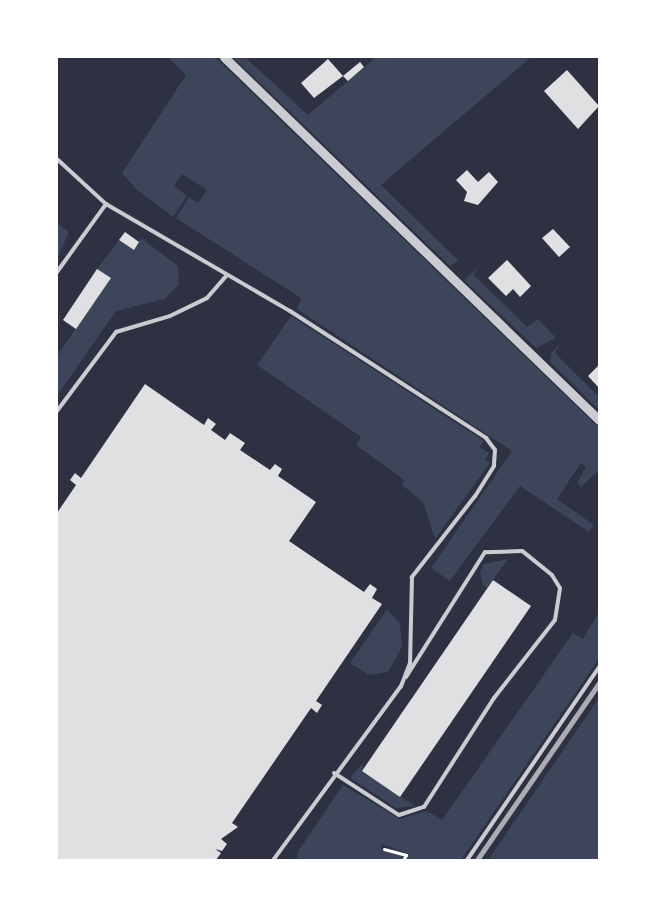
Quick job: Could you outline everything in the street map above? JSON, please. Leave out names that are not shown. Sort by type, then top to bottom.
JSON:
[{"type":"street","points":[[224,57],[599,420]]},
{"type":"lane","points":[[57,159],[106,204],[227,274],[395,378],[486,438],[495,450],[494,466],[475,496],[412,577],[410,663],[401,686]]},
{"type":"lane","points":[[57,272],[106,204]]},
{"type":"lane","points":[[57,411],[116,332],[170,316],[207,298],[227,274]]},
{"type":"lane","points":[[273,860],[334,773],[401,686],[485,552],[522,551],[552,575],[560,588],[555,620],[494,698],[424,807],[399,815],[334,773]]},
{"type":"lane","points":[[467,860],[599,667]]},
{"type":"path","points":[[384,849],[406,855],[403,860]]},
{"type":"shaded area","points":[[168,57],[215,57],[599,428],[599,470],[581,487],[577,483],[586,467],[581,463],[557,499],[594,525],[589,532],[520,486],[450,581],[431,568],[512,451],[297,309],[301,298],[176,218],[189,197],[198,203],[207,190],[182,174],[174,186],[187,196],[173,217],[136,189],[122,173],[186,75]]},
{"type":"shaded area","points":[[233,57],[245,57],[308,115],[376,57],[531,57],[381,185],[459,261],[450,266]]},
{"type":"shaded area","points":[[57,223],[69,232],[57,259]]},
{"type":"shaded area","points":[[141,238],[178,266],[179,284],[165,299],[116,311],[57,396],[57,356],[110,279],[97,269],[119,240],[134,250]]},
{"type":"shaded area","points":[[477,268],[474,275],[527,327],[538,319],[556,338],[536,348],[464,280]]},
{"type":"shaded area","points":[[291,316],[484,441],[480,447],[489,453],[485,459],[490,463],[435,539],[423,502],[402,485],[404,480],[356,445],[361,437],[257,365]]},
{"type":"shaded area","points":[[561,343],[555,353],[599,397],[599,410],[550,362],[551,353]]},
{"type":"shaded area","points":[[508,559],[487,588],[483,585],[480,572],[484,564]]},
{"type":"shaded area","points":[[387,609],[400,624],[402,647],[388,672],[369,675],[350,663]]},
{"type":"shaded area","points":[[599,612],[599,659],[461,860],[404,860],[408,854],[382,844],[381,849],[404,855],[401,860],[298,860],[297,853],[343,785],[400,819],[427,811],[442,820],[573,633],[583,639]]},
{"type":"shaded area","points":[[599,698],[599,860],[488,860]]},
{"type":"shaded area","points":[[363,763],[362,771],[415,806],[396,808],[350,778]]},
{"type":"building","points":[[328,59],[343,76],[314,98],[301,83]]},
{"type":"building","points":[[360,62],[364,67],[348,81],[343,76]]},
{"type":"building","points":[[567,70],[599,106],[578,129],[544,91]]},
{"type":"building","points":[[467,170],[478,182],[489,172],[498,182],[478,205],[464,201],[467,192],[456,180]]},
{"type":"building","points":[[553,229],[570,247],[559,257],[542,238]]},
{"type":"building","points":[[125,232],[139,242],[134,250],[119,240]]},
{"type":"building","points":[[507,260],[531,286],[520,297],[513,289],[506,296],[488,278]]},
{"type":"building","points":[[97,269],[111,278],[76,329],[63,320]]},
{"type":"building","points":[[599,365],[599,388],[588,376]]},
{"type":"building","points":[[145,384],[204,425],[208,418],[216,424],[211,430],[225,440],[230,433],[245,443],[240,450],[270,470],[275,464],[282,469],[278,476],[316,502],[289,541],[364,592],[370,584],[377,589],[372,598],[382,604],[316,701],[322,705],[317,713],[311,708],[232,823],[238,827],[221,839],[227,844],[222,851],[215,849],[221,853],[216,860],[57,860],[57,513],[76,485],[70,480],[75,473],[81,478]]},
{"type":"building","points":[[493,580],[531,606],[400,797],[362,771]]},
{"type":"railway","points":[[477,860],[599,683]]}]
